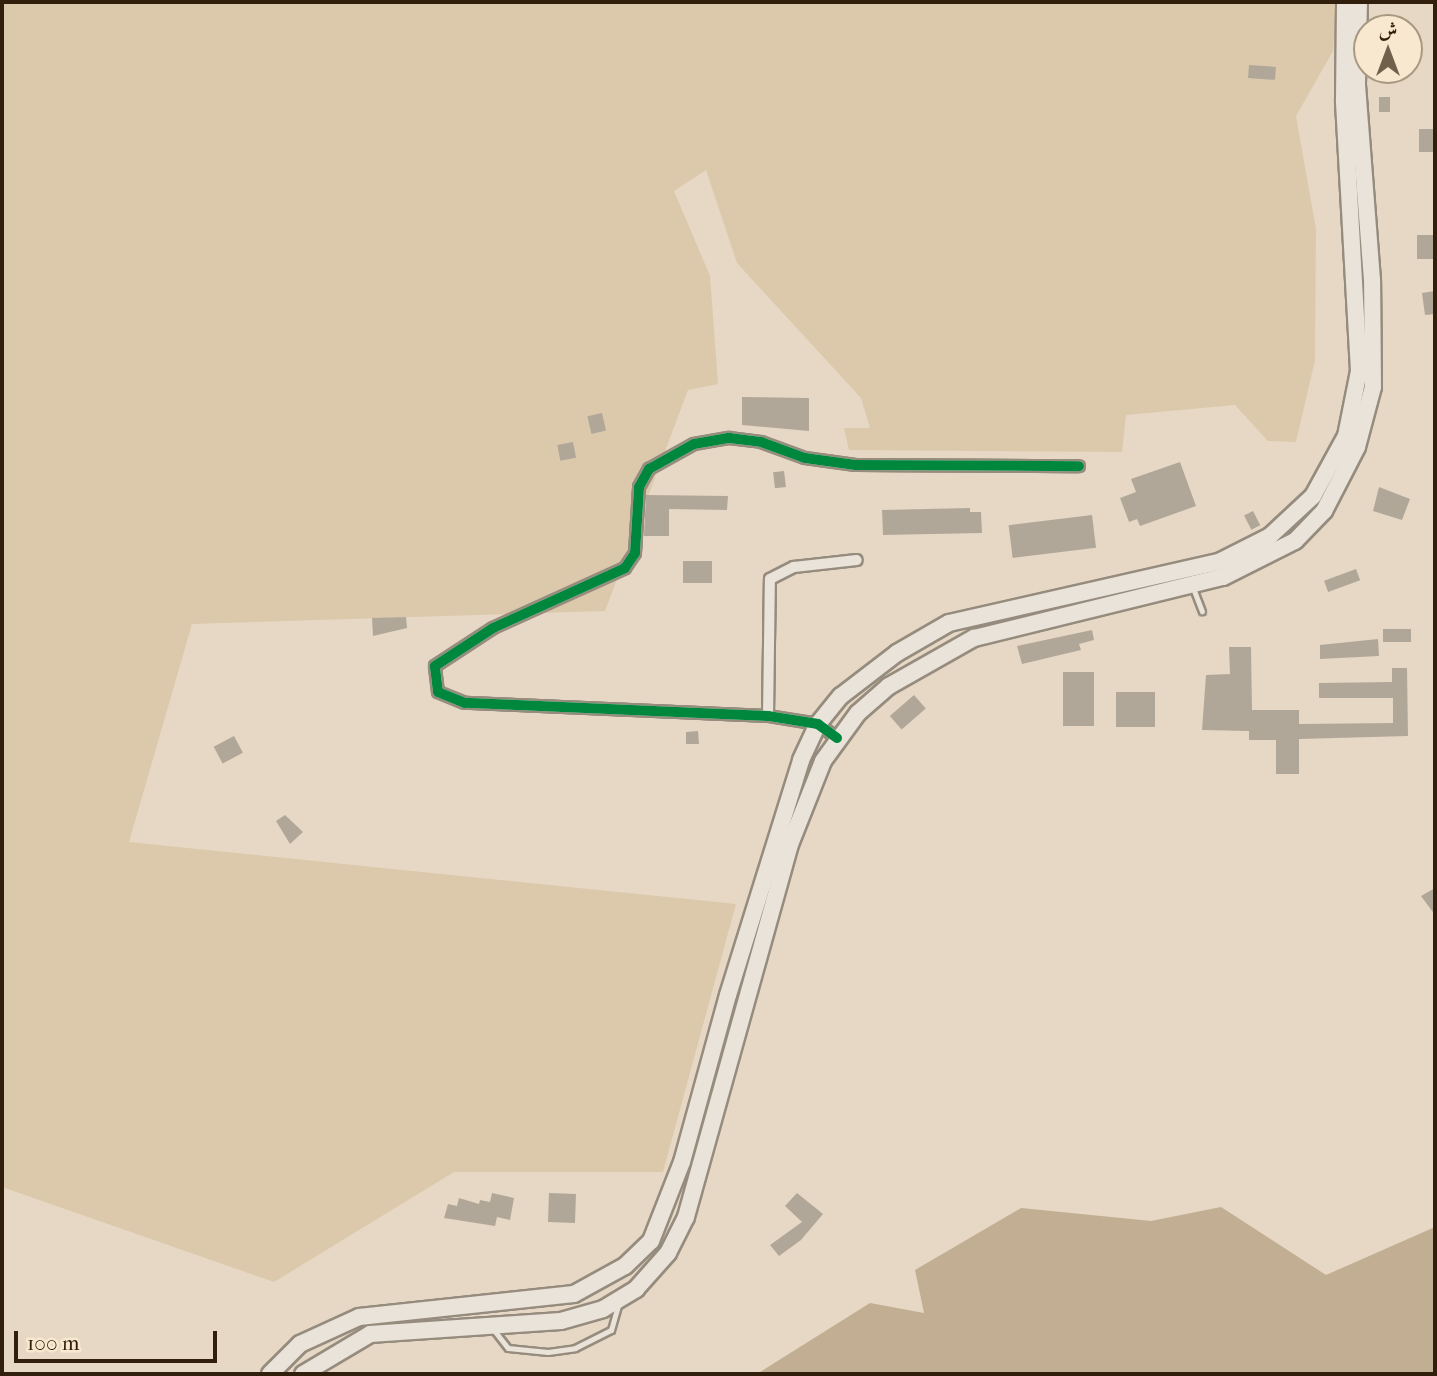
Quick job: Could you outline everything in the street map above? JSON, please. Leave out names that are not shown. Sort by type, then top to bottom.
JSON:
[{"type":"main road","points":[[270,1374],[300,1344],[359,1317],[574,1294],[625,1266],[651,1241],[677,1180],[776,836],[818,724],[863,679],[949,623],[1189,567],[1253,547],[1305,506],[1339,453],[1353,415],[1359,348],[1344,100],[1345,2]]},
{"type":"main road","points":[[303,1374],[370,1334],[429,1326],[494,1329],[584,1316],[619,1301],[654,1273],[685,1217],[789,847],[805,802],[837,738],[889,686],[974,638],[1193,587],[1259,562],[1295,541],[1336,492],[1367,422],[1372,401],[1373,354],[1357,83],[1359,2]]},
{"type":"main road","points":[[1189,567],[1193,587]]},
{"type":"street","points":[[837,738],[818,724],[768,716],[465,703],[438,692],[435,666],[493,628],[625,568],[635,553],[636,498],[649,469],[694,444],[729,438],[761,442],[805,458],[856,465],[1079,466]]},
{"type":"street","points":[[768,716],[770,579],[794,567],[857,560]]},
{"type":"lane","points":[[1193,587],[1202,611]]},
{"type":"lane","points":[[494,1329],[508,1348],[516,1350],[575,1348],[611,1330],[619,1301]]},
{"type":"shaded area","points":[[2,2],[1333,2],[1336,7],[1333,51],[1296,116],[1316,229],[1315,360],[1296,442],[1268,441],[1235,405],[1126,415],[1122,452],[849,450],[844,428],[870,428],[861,398],[737,263],[706,170],[674,191],[710,276],[718,384],[688,390],[605,611],[192,624],[129,842],[736,904],[663,1172],[454,1172],[274,1282],[2,1187]]},
{"type":"shaded area","points":[[1221,1207],[1326,1275],[1435,1227],[1435,1374],[757,1374],[870,1303],[924,1313],[915,1270],[1021,1208],[1151,1221]]},
{"type":"building","points":[[1249,65],[1276,67],[1275,80],[1248,78]]},
{"type":"building","points":[[1379,97],[1390,97],[1390,112],[1379,112]]},
{"type":"building","points":[[1419,129],[1435,129],[1435,152],[1419,152]]},
{"type":"building","points":[[1417,235],[1435,235],[1435,259],[1417,259]]},
{"type":"building","points":[[1435,291],[1435,314],[1425,315],[1422,293]]},
{"type":"building","points":[[742,397],[809,398],[809,431],[742,425]]},
{"type":"building","points":[[602,413],[606,431],[591,434],[587,416]]},
{"type":"building","points":[[573,442],[576,458],[560,461],[557,445]]},
{"type":"building","points":[[1180,462],[1196,506],[1140,526],[1137,519],[1129,522],[1120,498],[1136,492],[1131,479]]},
{"type":"building","points":[[784,471],[786,487],[775,488],[773,472]]},
{"type":"building","points":[[1379,487],[1410,499],[1402,520],[1373,511]]},
{"type":"building","points":[[646,495],[728,496],[727,510],[669,509],[669,536],[644,536]]},
{"type":"building","points":[[970,508],[970,512],[981,512],[982,533],[883,535],[882,510]]},
{"type":"building","points":[[1253,511],[1260,525],[1251,530],[1244,516]]},
{"type":"building","points":[[1092,515],[1096,548],[1013,558],[1009,525]]},
{"type":"building","points":[[683,561],[712,561],[712,583],[683,583]]},
{"type":"building","points":[[1356,569],[1360,580],[1328,592],[1324,581]]},
{"type":"building","points":[[406,617],[407,628],[373,636],[372,618]]},
{"type":"building","points":[[1383,629],[1411,629],[1411,642],[1383,642]]},
{"type":"building","points":[[1092,630],[1094,640],[1079,644],[1081,650],[1022,664],[1017,646]]},
{"type":"building","points":[[1378,639],[1379,656],[1320,659],[1320,645]]},
{"type":"building","points":[[1229,647],[1251,647],[1252,710],[1299,710],[1299,724],[1393,723],[1393,698],[1319,698],[1319,683],[1392,682],[1392,668],[1407,668],[1408,736],[1299,739],[1299,774],[1276,774],[1276,740],[1249,740],[1249,731],[1202,730],[1206,675],[1230,674]]},
{"type":"building","points":[[1063,672],[1094,672],[1094,726],[1063,726]]},
{"type":"building","points":[[1116,692],[1155,692],[1155,727],[1116,727]]},
{"type":"building","points":[[914,695],[926,709],[902,730],[890,716]]},
{"type":"building","points":[[698,731],[699,744],[686,744],[686,732]]},
{"type":"building","points":[[234,736],[243,753],[223,764],[214,747]]},
{"type":"building","points":[[285,815],[303,832],[290,844],[276,821]]},
{"type":"building","points":[[1435,888],[1435,915],[1421,896]]},
{"type":"building","points":[[492,1193],[514,1198],[510,1220],[497,1217],[495,1226],[444,1218],[448,1204],[457,1206],[459,1198],[479,1204],[480,1200],[490,1202]]},
{"type":"building","points":[[549,1193],[576,1194],[575,1223],[548,1222]]},
{"type":"building","points":[[797,1193],[823,1214],[801,1240],[779,1256],[770,1245],[802,1222],[785,1206]]},
{"type":"cycle path","points":[[837,738],[818,724],[768,716],[465,703],[438,692],[435,666],[493,628],[625,568],[635,553],[639,487],[649,469],[694,444],[729,438],[761,442],[805,458],[856,465],[1079,466]]}]
